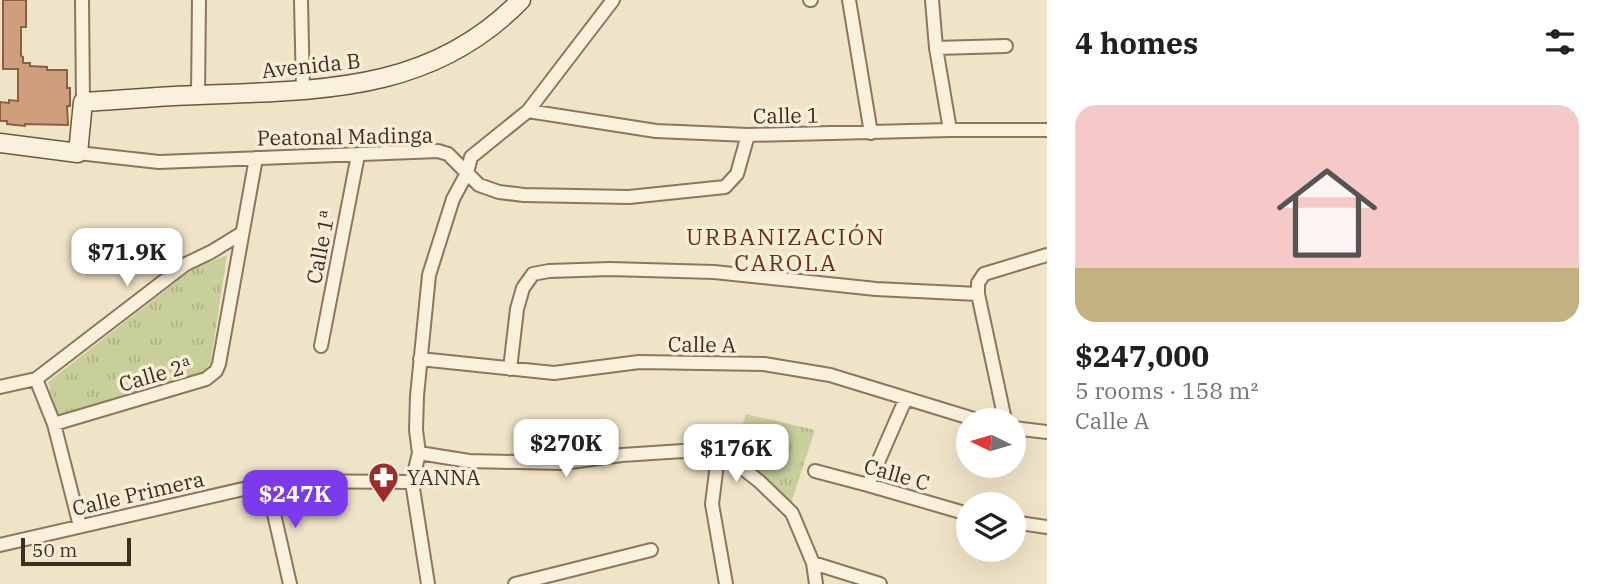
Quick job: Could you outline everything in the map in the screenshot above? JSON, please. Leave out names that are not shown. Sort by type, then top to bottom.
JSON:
[{"type":"main road","name":"Avenida B","points":[[83,102],[198,94],[303,91],[358,84],[403,74],[457,50],[505,17],[521,0]]},
{"type":"main road","points":[[0,143],[78,153],[83,102]]},
{"type":"street","points":[[82,0],[83,102]]},
{"type":"street","points":[[198,94],[199,0]]},
{"type":"street","points":[[301,0],[303,91]]},
{"type":"street","points":[[428,584],[412,482],[419,453],[416,418],[429,275],[453,199],[467,173],[471,157],[528,111],[613,0]]},
{"type":"street","points":[[849,0],[871,133]]},
{"type":"street","points":[[932,0],[936,48],[950,130]]},
{"type":"street","points":[[936,48],[1006,46]]},
{"type":"street","name":"Calle 1","points":[[528,111],[656,131],[748,135],[1047,130]]},
{"type":"street","name":"Peatonal Madinga","points":[[78,153],[159,162],[438,151],[448,154],[479,185],[499,192],[629,197],[725,187],[737,174],[748,135]]},
{"type":"street","name":"Calle 1ª","points":[[321,346],[358,155]]},
{"type":"street","name":"Calle 2ª","points":[[54,424],[206,379],[216,371],[256,158]]},
{"type":"street","points":[[0,387],[36,379],[186,264],[242,233]]},
{"type":"street","points":[[1002,408],[978,294],[978,283],[984,274],[1047,255]]},
{"type":"street","points":[[510,369],[517,309],[523,288],[533,274],[549,271],[610,269],[714,272],[876,289],[978,294]]},
{"type":"street","name":"Calle A","points":[[420,359],[554,373],[639,362],[764,364],[830,375],[956,413]]},
{"type":"street","points":[[36,379],[54,424],[80,526]]},
{"type":"street","points":[[867,485],[906,398]]},
{"type":"street","points":[[1026,430],[1047,432]]},
{"type":"street","points":[[419,453],[469,461],[562,463],[671,452],[705,452],[718,456],[741,467],[792,513],[813,563],[816,584]]},
{"type":"street","points":[[718,456],[712,504],[726,584]]},
{"type":"street","name":"Calle C","points":[[815,471],[956,511]]},
{"type":"street","name":"Calle Primera","points":[[0,545],[267,483],[289,480],[412,482]]},
{"type":"street","points":[[267,483],[289,584]]},
{"type":"street","points":[[1026,524],[1047,527]]},
{"type":"street","points":[[515,584],[650,550]]},
{"type":"street","points":[[813,563],[880,584]]},
{"type":"green space","points":[[227,255],[211,361],[203,375],[57,416],[48,382],[194,268]]},
{"type":"green space","points":[[746,414],[815,430],[791,503],[733,455]]},
{"type":"building","points":[[3,0],[26,0],[26,27],[21,27],[23,63],[47,67],[47,70],[67,70],[67,88],[70,88],[68,125],[25,126],[0,121],[0,102],[18,101],[18,69],[3,69]]},
{"type":"place","name":"YANNA","points":[[384,504]]},
{"type":"district","name":"URBANIZACIÓN CAROLA","points":[[786,249]]}]
